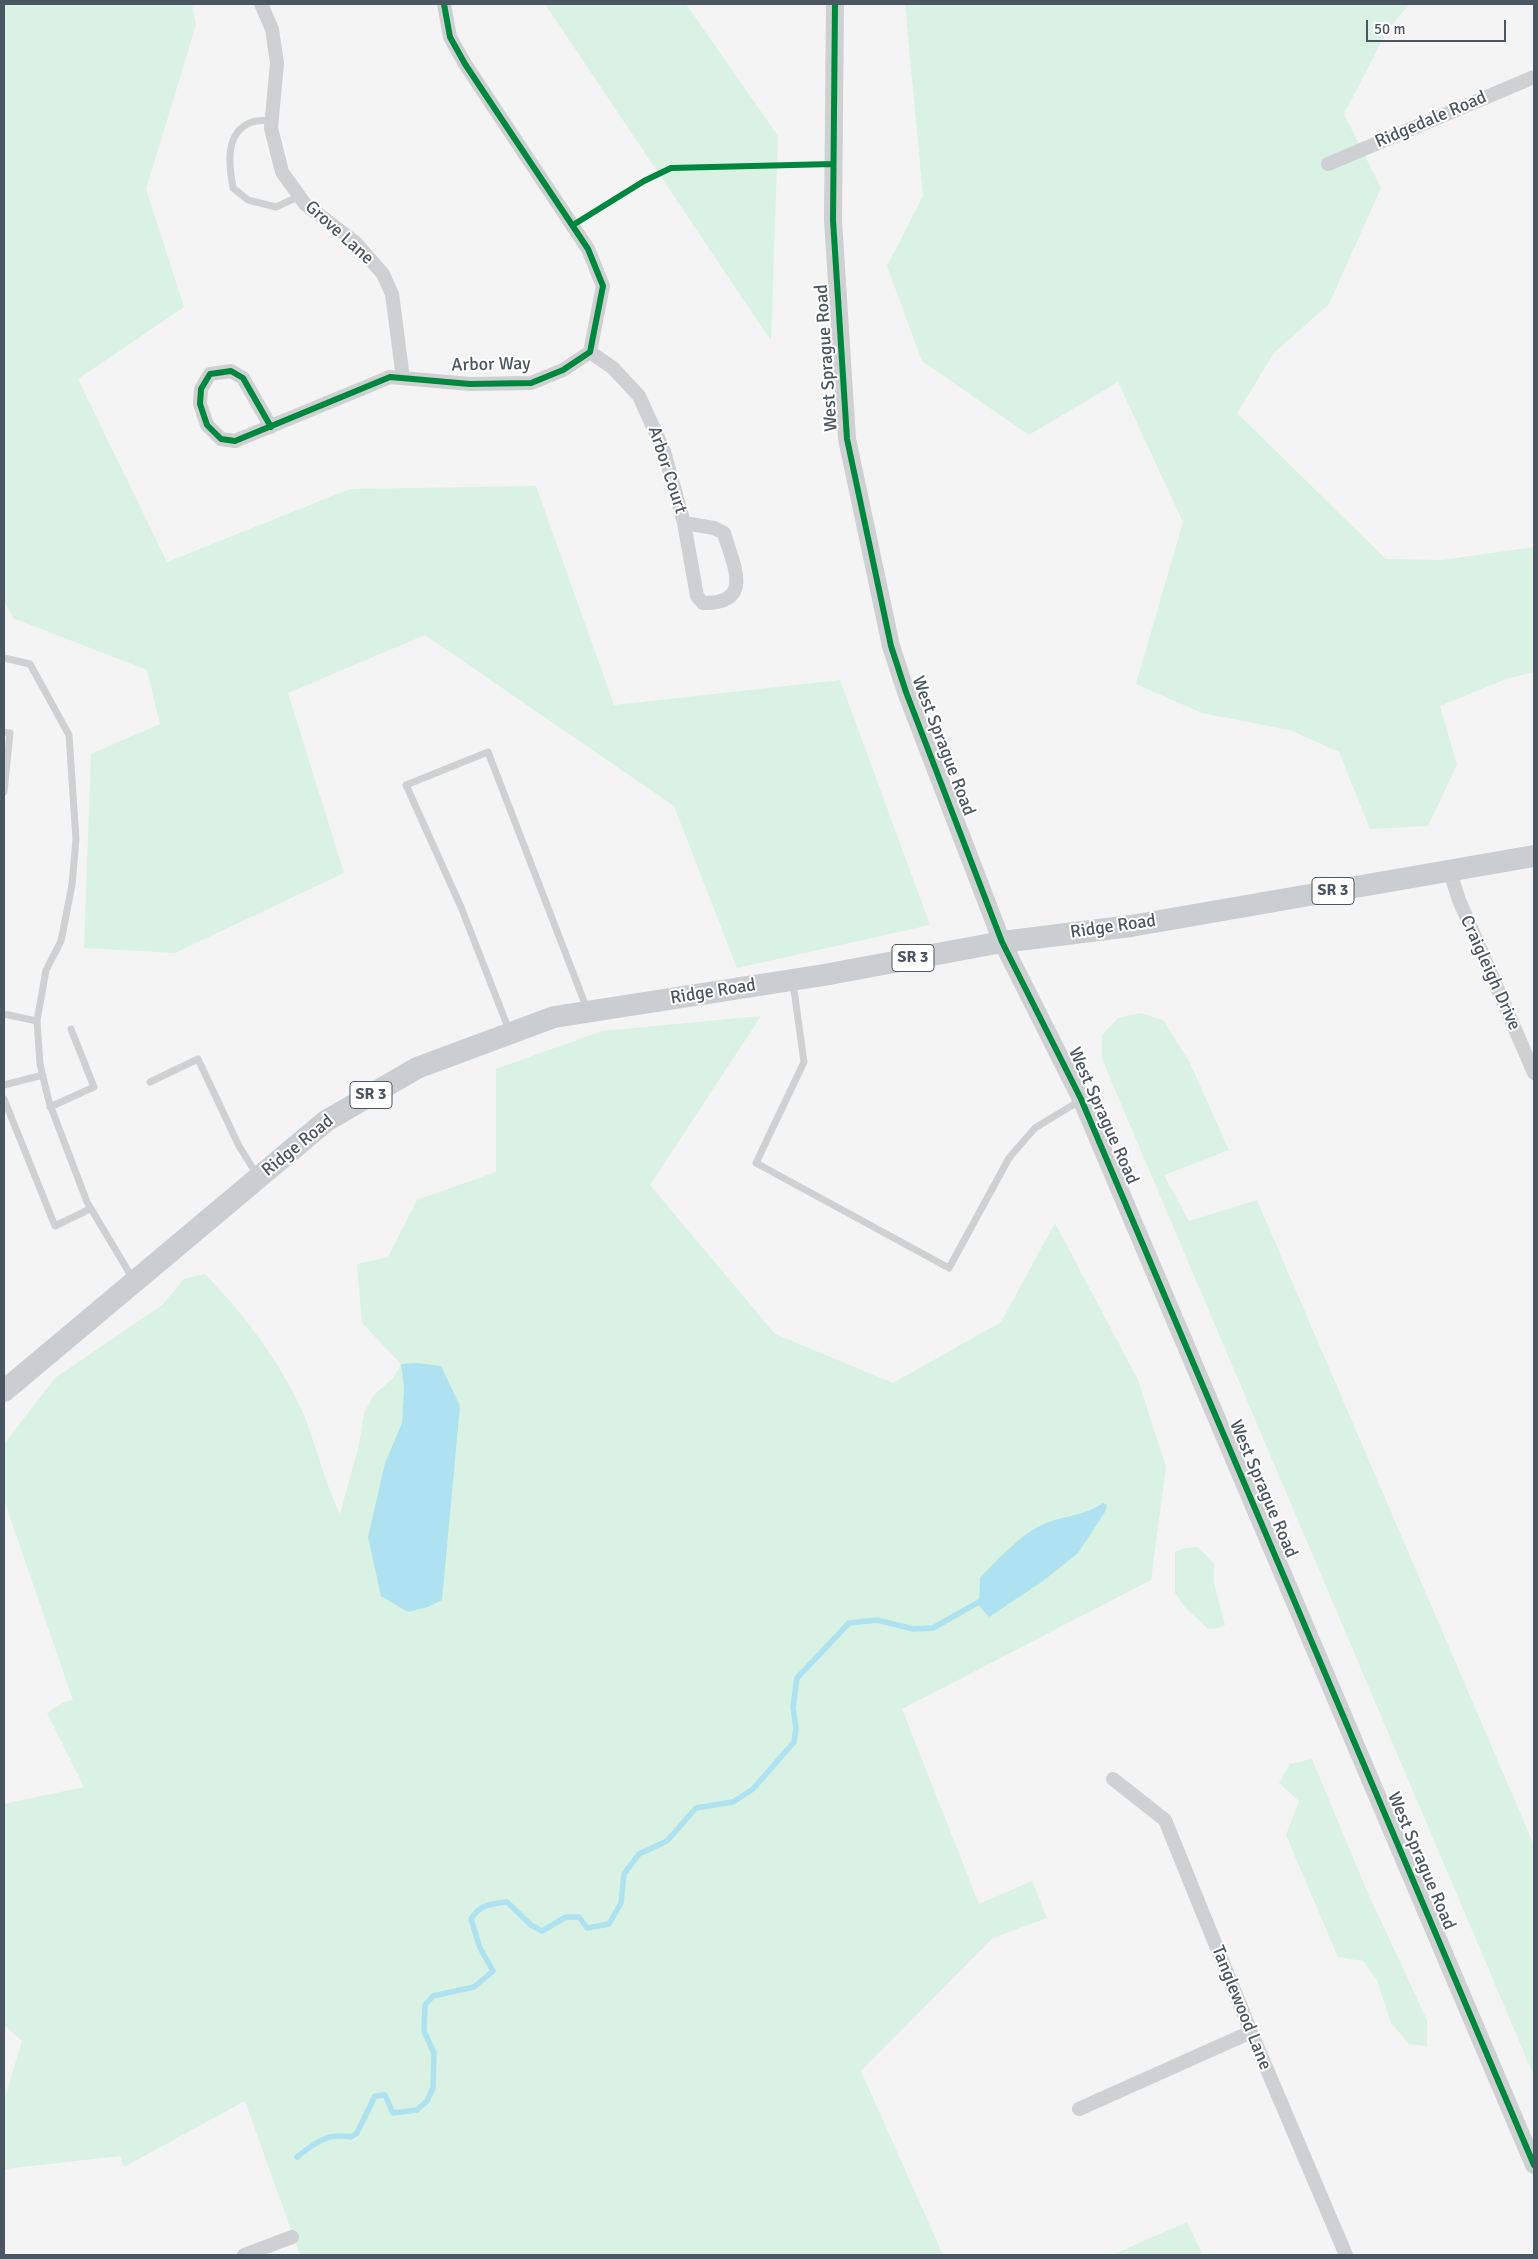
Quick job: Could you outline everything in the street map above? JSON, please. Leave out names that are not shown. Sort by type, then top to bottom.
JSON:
[{"type":"main road","name":"Ridge Road","points":[[4,1391],[326,1121],[417,1068],[554,1017],[792,980],[1002,942],[1131,926],[1534,856]]},
{"type":"street","name":"Grove Lane","points":[[261,4],[272,29],[277,63],[271,128],[282,172],[305,204],[355,242],[383,274],[392,294],[403,378]]},
{"type":"street","points":[[444,4],[450,37],[588,249],[603,286],[590,352]]},
{"type":"street","name":"West Sprague Road","points":[[835,4],[833,220],[847,439],[894,655],[906,692],[1002,942],[1081,1099],[1534,2165]]},
{"type":"street","name":"Ridgedale Road","points":[[1328,164],[1534,77]]},
{"type":"street","name":"Arbor Way","points":[[271,426],[242,378],[232,370],[210,374],[201,389],[200,404],[207,425],[221,440],[235,442],[390,378],[470,384],[531,383],[564,370],[590,352]]},
{"type":"street","name":"Arbor Court","points":[[590,352],[613,368],[640,396],[664,451],[684,523],[697,596],[703,604],[716,604],[734,596],[738,582],[724,533],[714,528],[684,523]]},
{"type":"street","name":"Craigleigh Drive","points":[[1450,872],[1459,900],[1534,1073]]},
{"type":"street","name":"Tanglewood Lane","points":[[1113,1779],[1165,1820],[1251,2032],[1346,2255]]},
{"type":"street","points":[[1079,2109],[1251,2032]]},
{"type":"street","points":[[244,2255],[292,2237]]},
{"type":"lane","points":[[272,120],[251,122],[236,134],[229,161],[233,188],[248,200],[276,207],[300,196]]},
{"type":"lane","points":[[4,658],[30,664],[69,736],[76,839],[72,885],[61,941],[46,970],[36,1021],[43,1075],[50,1107],[90,1208],[134,1282]]},
{"type":"lane","points":[[4,732],[10,733],[4,792]]},
{"type":"lane","points":[[510,1033],[461,907],[406,785],[488,752],[588,1011]]},
{"type":"lane","points":[[792,980],[804,1062],[756,1163],[949,1268],[1009,1158],[1036,1128],[1081,1099]]},
{"type":"lane","points":[[4,1014],[36,1021]]},
{"type":"lane","points":[[50,1107],[94,1087],[70,1029]]},
{"type":"lane","points":[[150,1082],[198,1059],[239,1146],[259,1178]]},
{"type":"lane","points":[[4,1085],[43,1075]]},
{"type":"lane","points":[[4,1099],[55,1226],[90,1208]]},
{"type":"green space","points":[[4,4],[192,4],[196,25],[146,189],[184,307],[78,379],[167,562],[350,489],[536,486],[614,705],[840,680],[930,925],[737,968],[674,806],[425,635],[288,693],[344,873],[175,953],[84,948],[91,754],[160,724],[147,670],[13,618],[4,600]]},
{"type":"green space","points":[[545,4],[686,4],[778,136],[771,341]]},
{"type":"green space","points":[[905,4],[1410,4],[1388,29],[1344,114],[1381,188],[1329,304],[1274,353],[1237,413],[1386,559],[1442,560],[1534,547],[1534,672],[1506,679],[1440,706],[1457,765],[1428,826],[1370,829],[1339,752],[1290,730],[1202,713],[1136,684],[1183,522],[1118,382],[1029,435],[922,361],[887,266],[923,196]]},
{"type":"green space","points":[[1141,1013],[1163,1020],[1189,1061],[1229,1150],[1164,1175],[1189,1221],[1257,1200],[1534,1845],[1534,2076],[1102,1059],[1102,1035],[1118,1018]]},
{"type":"green space","points":[[761,1016],[650,1185],[775,1334],[893,1383],[1001,1322],[1055,1223],[1138,1380],[1166,1467],[1151,1580],[902,1709],[979,1904],[1032,1881],[1047,1918],[993,1938],[861,2071],[943,2255],[300,2255],[245,2101],[124,2167],[120,2156],[5,2169],[4,2101],[22,2041],[4,2025],[4,1804],[84,1787],[47,1713],[64,1702],[73,1700],[4,1500],[4,1444],[55,1378],[162,1305],[184,1279],[205,1274],[256,1334],[288,1383],[309,1428],[328,1486],[340,1514],[359,1445],[364,1413],[374,1395],[393,1378],[401,1364],[362,1323],[357,1264],[388,1257],[417,1200],[496,1172],[496,1069],[602,1031]],"holes":[[[401,1364],[442,1600],[385,1463],[402,1423],[404,1387]]]},
{"type":"green space","points":[[1198,1547],[1214,1563],[1214,1583],[1225,1625],[1216,1629],[1208,1629],[1184,1606],[1175,1593],[1175,1552],[1185,1548]]},
{"type":"green space","points":[[1312,1759],[1367,1891],[1427,2020],[1427,2046],[1409,2044],[1391,2023],[1377,1980],[1363,1961],[1338,1957],[1286,1835],[1299,1801],[1279,1783],[1290,1764]]},
{"type":"green space","points":[[1187,2222],[1203,2255],[1112,2255]]},
{"type":"water","points":[[417,1363],[441,1366],[460,1406],[442,1600],[428,1607],[408,1612],[381,1596],[368,1537],[385,1463],[402,1423],[404,1387],[401,1364]]},
{"type":"water","points":[[1103,1503],[1107,1505],[1105,1512],[1078,1553],[1043,1581],[989,1617],[979,1606],[980,1578],[1001,1557],[1034,1529],[1050,1522],[1088,1511]]},
{"type":"waterway","points":[[297,2157],[322,2140],[335,2136],[351,2137],[357,2133],[375,2096],[385,2095],[393,2113],[417,2110],[427,2101],[433,2088],[434,2053],[424,2031],[425,2005],[433,1996],[474,1987],[493,1971],[480,1948],[471,1919],[478,1910],[496,1903],[507,1902],[531,1925],[542,1931],[566,1917],[579,1917],[587,1928],[609,1924],[621,1903],[624,1874],[639,1854],[667,1841],[696,1808],[733,1802],[753,1789],[794,1742],[796,1729],[793,1707],[797,1678],[849,1623],[877,1620],[913,1629],[933,1628],[979,1602]]},
{"type":"cycle path","points":[[271,427],[243,378],[231,371],[210,374],[201,389],[200,404],[207,425],[221,439],[235,441],[390,377],[470,384],[531,383],[563,370],[590,352],[603,286],[588,249],[465,64],[450,37],[444,4]]},
{"type":"cycle path","points":[[835,4],[833,220],[847,439],[891,646],[906,692],[1002,942],[1081,1099],[1534,2165]]},
{"type":"cycle path","points":[[573,225],[644,181],[671,168],[833,164]]}]
